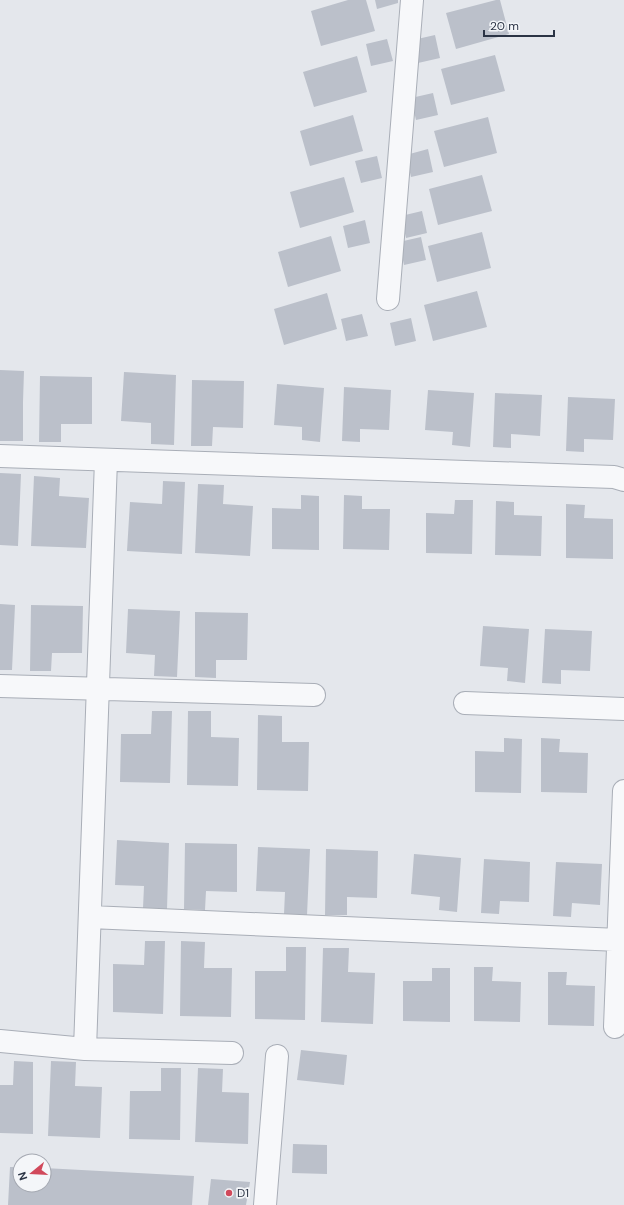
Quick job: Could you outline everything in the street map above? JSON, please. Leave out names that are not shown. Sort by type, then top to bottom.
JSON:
[{"type":"street","points":[[388,299],[412,0]]},
{"type":"street","points":[[0,456],[614,477],[624,480]]},
{"type":"street","points":[[85,1049],[106,460]]},
{"type":"street","points":[[0,686],[314,695]]},
{"type":"street","points":[[465,703],[624,709]]},
{"type":"street","points":[[615,1027],[624,791]]},
{"type":"street","points":[[90,917],[619,940]]},
{"type":"street","points":[[0,1041],[85,1049],[232,1053]]},
{"type":"street","points":[[266,1205],[277,1056]]},
{"type":"building","points":[[348,0],[366,0],[375,31],[321,46],[311,11]]},
{"type":"building","points":[[375,0],[398,0],[398,3],[377,9]]},
{"type":"building","points":[[500,0],[509,34],[456,49],[446,13]]},
{"type":"building","points":[[435,35],[440,58],[418,63],[413,40]]},
{"type":"building","points":[[387,39],[393,61],[371,66],[366,44]]},
{"type":"building","points":[[495,55],[505,91],[451,105],[441,69]]},
{"type":"building","points":[[357,56],[367,92],[314,107],[303,72]]},
{"type":"building","points":[[433,93],[438,115],[416,120],[411,98]]},
{"type":"building","points":[[353,115],[363,151],[310,166],[300,131]]},
{"type":"building","points":[[488,117],[497,153],[444,167],[434,131]]},
{"type":"building","points":[[428,149],[433,172],[411,177],[406,155]]},
{"type":"building","points":[[377,156],[382,178],[361,183],[355,161]]},
{"type":"building","points":[[482,175],[492,211],[438,225],[429,189]]},
{"type":"building","points":[[344,177],[354,212],[300,228],[290,192]]},
{"type":"building","points":[[422,211],[427,233],[406,238],[401,216]]},
{"type":"building","points":[[365,220],[370,243],[348,248],[343,226]]},
{"type":"building","points":[[482,232],[491,268],[437,282],[428,246]]},
{"type":"building","points":[[331,236],[341,271],[288,287],[278,252]]},
{"type":"building","points":[[421,237],[426,260],[404,265],[399,242]]},
{"type":"building","points":[[477,291],[487,327],[433,341],[424,305]]},
{"type":"building","points":[[327,293],[337,329],[284,345],[274,309]]},
{"type":"building","points":[[362,314],[368,336],[346,341],[341,319]]},
{"type":"building","points":[[411,318],[416,341],[395,346],[390,323]]},
{"type":"building","points":[[0,370],[24,371],[23,441],[0,441]]},
{"type":"building","points":[[124,372],[176,375],[174,445],[151,444],[151,423],[121,421]]},
{"type":"building","points":[[40,376],[92,377],[92,424],[61,424],[61,442],[39,442]]},
{"type":"building","points":[[192,380],[244,381],[243,428],[213,427],[212,446],[191,446]]},
{"type":"building","points":[[277,384],[324,388],[320,442],[302,440],[302,427],[274,425]]},
{"type":"building","points":[[344,387],[391,390],[389,430],[360,429],[360,442],[342,441]]},
{"type":"building","points":[[428,390],[474,393],[470,447],[452,445],[453,432],[425,430]]},
{"type":"building","points":[[495,393],[542,395],[540,436],[511,434],[511,448],[493,447]]},
{"type":"building","points":[[568,397],[615,399],[613,440],[584,439],[584,452],[566,451]]},
{"type":"building","points":[[0,473],[21,474],[18,546],[0,545]]},
{"type":"building","points":[[34,476],[60,478],[59,496],[89,498],[86,548],[31,546]]},
{"type":"building","points":[[163,481],[185,482],[182,554],[127,551],[130,502],[162,504]]},
{"type":"building","points":[[198,484],[224,485],[223,504],[253,506],[250,556],[195,553]]},
{"type":"building","points":[[301,495],[319,496],[319,550],[272,549],[272,508],[301,509]]},
{"type":"building","points":[[344,495],[362,496],[362,509],[390,509],[389,550],[343,549]]},
{"type":"building","points":[[455,500],[473,500],[472,554],[426,553],[426,513],[454,514]]},
{"type":"building","points":[[496,501],[514,502],[514,515],[542,516],[541,556],[495,555]]},
{"type":"building","points":[[566,504],[585,505],[584,518],[613,519],[613,559],[566,558]]},
{"type":"building","points":[[0,604],[15,605],[12,670],[0,670]]},
{"type":"building","points":[[31,605],[83,606],[82,653],[52,653],[51,671],[30,671]]},
{"type":"building","points":[[128,609],[180,611],[177,677],[154,676],[155,655],[126,653]]},
{"type":"building","points":[[195,612],[248,613],[247,660],[216,660],[216,678],[195,677]]},
{"type":"building","points":[[483,626],[529,629],[525,683],[507,681],[508,668],[480,666]]},
{"type":"building","points":[[545,629],[592,631],[590,671],[561,670],[561,684],[542,683]]},
{"type":"building","points":[[152,711],[172,711],[170,783],[120,782],[121,734],[151,734]]},
{"type":"building","points":[[188,711],[211,711],[211,737],[239,738],[238,786],[187,785]]},
{"type":"building","points":[[258,715],[282,716],[282,742],[309,742],[308,791],[257,790]]},
{"type":"building","points":[[504,738],[522,739],[521,793],[475,792],[475,751],[504,752]]},
{"type":"building","points":[[541,738],[560,739],[559,752],[588,753],[587,793],[541,792]]},
{"type":"building","points":[[117,840],[169,843],[167,909],[143,908],[144,886],[115,885]]},
{"type":"building","points":[[185,843],[237,844],[237,892],[206,891],[205,910],[184,909]]},
{"type":"building","points":[[258,847],[310,849],[307,915],[284,914],[285,892],[256,891]]},
{"type":"building","points":[[326,849],[378,851],[377,898],[347,897],[347,915],[325,915]]},
{"type":"building","points":[[414,854],[461,858],[457,912],[439,910],[440,897],[411,894]]},
{"type":"building","points":[[484,859],[530,862],[529,902],[500,901],[499,914],[481,913]]},
{"type":"building","points":[[556,862],[602,864],[600,905],[572,903],[571,917],[553,916]]},
{"type":"building","points":[[145,941],[165,941],[163,1014],[113,1012],[113,964],[144,965]]},
{"type":"building","points":[[181,941],[205,942],[204,968],[232,968],[231,1017],[180,1016]]},
{"type":"building","points":[[286,947],[306,947],[305,1020],[255,1019],[255,971],[286,971]]},
{"type":"building","points":[[323,948],[349,948],[348,972],[375,973],[373,1024],[321,1022]]},
{"type":"building","points":[[474,967],[493,967],[492,981],[521,982],[520,1022],[474,1021]]},
{"type":"building","points":[[432,968],[450,968],[450,1022],[403,1021],[403,981],[432,981]]},
{"type":"building","points":[[548,972],[567,972],[566,985],[595,986],[594,1026],[548,1025]]},
{"type":"building","points":[[301,1050],[347,1055],[344,1085],[297,1080]]},
{"type":"building","points":[[14,1061],[33,1062],[33,1134],[0,1133],[0,1085],[13,1085]]},
{"type":"building","points":[[51,1061],[76,1062],[75,1086],[102,1087],[100,1138],[48,1136]]},
{"type":"building","points":[[161,1068],[181,1068],[180,1140],[129,1139],[130,1091],[161,1091]]},
{"type":"building","points":[[198,1068],[223,1069],[222,1092],[249,1093],[248,1144],[195,1142]]},
{"type":"building","points":[[293,1144],[327,1145],[327,1174],[292,1173]]},
{"type":"building","points":[[10,1167],[12,1167],[12,1193],[52,1193],[52,1168],[194,1176],[192,1205],[8,1205]]},
{"type":"building","name":"D1","points":[[211,1179],[250,1182],[246,1205],[208,1205]]},
{"type":"place","name":"D1","points":[[229,1193]]}]
